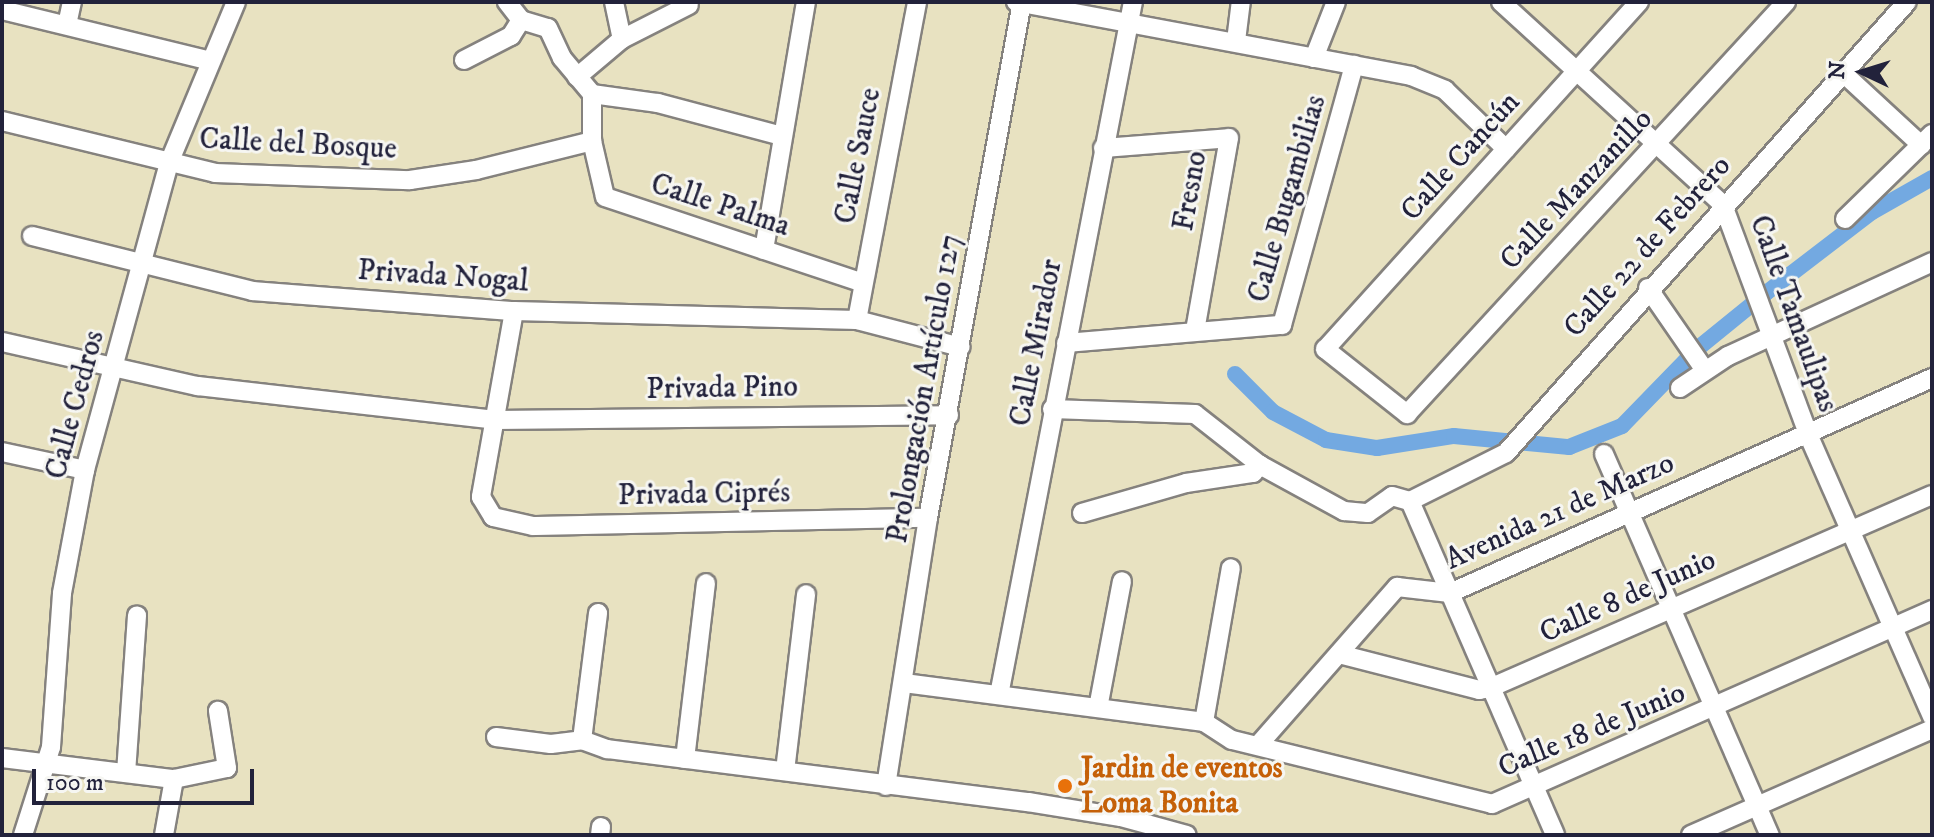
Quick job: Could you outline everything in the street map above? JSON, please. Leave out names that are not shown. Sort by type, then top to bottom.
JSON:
[{"type":"street","points":[[67,25],[72,2]]},
{"type":"street","name":"Calle Cedros","points":[[23,835],[41,766],[51,747],[62,593],[85,470],[169,163],[236,2]]},
{"type":"street","points":[[507,2],[521,20],[548,28],[577,77],[592,94],[658,103],[782,136]]},
{"type":"street","points":[[614,2],[622,39]]},
{"type":"street","points":[[764,250],[806,2]]},
{"type":"street","name":"Calle Sauce","points":[[857,320],[917,2]]},
{"type":"street","points":[[1020,2],[1411,76],[1445,90],[1506,149]]},
{"type":"street","name":"Prolongación Artículo 127","points":[[886,786],[928,518],[949,415],[1020,2]]},
{"type":"street","name":"Calle Mirador","points":[[999,695],[1133,2]]},
{"type":"street","points":[[1236,41],[1241,2]]},
{"type":"street","points":[[1314,58],[1336,2]]},
{"type":"street","name":"Calle Tamaulipas","points":[[1501,2],[1578,68],[1723,205],[1769,337],[1808,434],[1932,717]]},
{"type":"street","name":"Calle Cancún","points":[[1325,349],[1639,2]]},
{"type":"street","name":"Calle Manzanillo","points":[[1325,349],[1407,414],[1660,143],[1786,2]]},
{"type":"street","name":"Calle 22 de Febrero","points":[[1260,465],[1344,511],[1368,513],[1392,496],[1410,501],[1506,453],[1518,435],[1648,288],[1907,2]]},
{"type":"street","points":[[577,77],[622,39],[689,5]]},
{"type":"street","points":[[2,10],[211,61]]},
{"type":"street","points":[[464,60],[511,36],[521,20]]},
{"type":"street","name":"Calle Bugambilias","points":[[1066,343],[1282,325],[1354,65]]},
{"type":"street","points":[[1842,72],[1927,139],[1845,219]]},
{"type":"street","points":[[592,94],[592,141]]},
{"type":"street","name":"Calle del Bosque","points":[[2,121],[215,173],[410,180],[476,170],[592,141]]},
{"type":"street","name":"Fresno","points":[[1103,148],[1229,138],[1195,330]]},
{"type":"street","name":"Calle Palma","points":[[592,141],[605,197],[863,283]]},
{"type":"street","name":"Privada Nogal","points":[[32,236],[142,267],[252,291],[514,311],[857,320],[961,347]]},
{"type":"street","points":[[1680,388],[1704,369],[1932,262]]},
{"type":"street","points":[[1648,288],[1704,369]]},
{"type":"street","points":[[495,420],[514,311]]},
{"type":"street","name":"Privada Pino","points":[[2,342],[198,386],[495,420],[949,415]]},
{"type":"street","name":"Avenida 21 de Marzo","points":[[1260,743],[1397,587],[1450,593],[1629,510],[1932,378]]},
{"type":"street","points":[[1052,409],[1195,414],[1260,465],[1253,473],[1186,483],[1082,513]]},
{"type":"street","name":"Privada Ciprés","points":[[495,420],[481,497],[484,509],[493,517],[533,526],[928,518]]},
{"type":"street","points":[[2,452],[85,470]]},
{"type":"street","points":[[1604,454],[1770,835]]},
{"type":"street","name":"Calle 8 de Junio","points":[[1490,688],[1932,495]]},
{"type":"street","points":[[1410,501],[1555,835]]},
{"type":"street","points":[[904,683],[1204,722],[1231,568]]},
{"type":"street","points":[[1098,708],[1122,581]]},
{"type":"street","points":[[685,759],[706,583]]},
{"type":"street","points":[[785,771],[806,594]]},
{"type":"street","name":"Calle 18 de Junio","points":[[1204,722],[1232,740],[1260,743],[1492,804],[1932,610]]},
{"type":"street","points":[[582,740],[598,613]]},
{"type":"street","points":[[126,773],[137,615]]},
{"type":"street","points":[[1339,654],[1479,690],[1490,688]]},
{"type":"street","points":[[2,758],[41,766],[174,779],[227,768],[218,711]]},
{"type":"street","points":[[1691,835],[1932,729]]},
{"type":"street","points":[[496,737],[551,744],[582,740],[607,749],[1075,809],[1187,835]]},
{"type":"street","points":[[164,835],[174,779]]},
{"type":"waterway","points":[[1235,374],[1273,412],[1326,440],[1377,448],[1454,436],[1569,447],[1622,426],[1697,349],[1766,293],[1872,212],[1932,178]]},
{"type":"place","name":"Jardin de eventos Loma Bonita","points":[[1065,786]]}]
